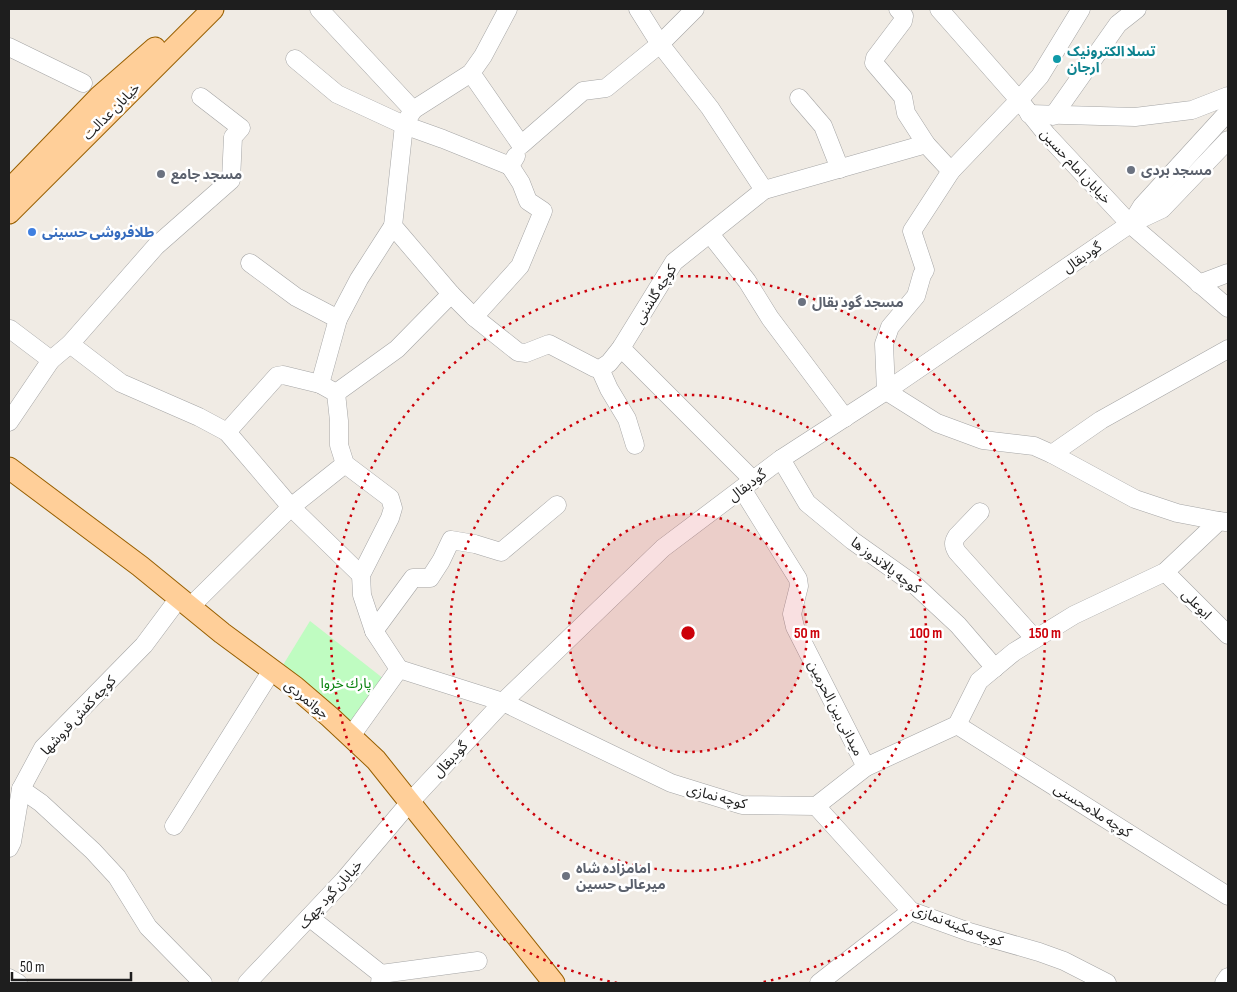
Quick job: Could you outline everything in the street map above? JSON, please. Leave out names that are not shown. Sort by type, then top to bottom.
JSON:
[{"type":"main road","name":"خیابان عدالت","points":[[9,190],[99,97],[197,9]]},
{"type":"main road","name":"خیابان عدالت","points":[[9,213],[213,9]]},
{"type":"main road","name":"جوانمردی","points":[[11,473],[140,566],[295,687],[351,736],[376,760],[554,983]]},
{"type":"street","points":[[319,9],[408,118]]},
{"type":"street","points":[[320,384],[338,319],[359,279],[392,226],[408,118],[471,73],[483,56],[508,9]]},
{"type":"street","points":[[638,9],[660,44],[710,108],[764,190]]},
{"type":"street","points":[[510,166],[521,145],[583,91],[606,88],[660,44],[695,9]]},
{"type":"street","points":[[898,9],[904,16],[903,21],[875,58],[874,63],[903,97],[906,113],[926,144],[951,171]]},
{"type":"street","name":"خیابان امام حسین","points":[[939,9],[1019,100],[1047,135],[1130,224],[1228,308]]},
{"type":"street","points":[[1081,9],[1040,76],[951,171],[912,231],[925,270],[916,296],[890,328],[884,344],[886,391],[937,423],[959,432],[983,440],[1034,446],[1135,499],[1177,513],[1223,522]]},
{"type":"street","points":[[1053,116],[1118,24],[1137,9]]},
{"type":"street","points":[[9,47],[83,83]]},
{"type":"street","points":[[295,59],[337,94],[408,118],[443,139],[510,166],[522,183],[528,201],[543,211],[520,266],[474,317]]},
{"type":"street","points":[[471,73],[521,145]]},
{"type":"street","points":[[1029,114],[1136,117],[1192,110],[1228,96]]},
{"type":"street","points":[[9,422],[50,360],[70,344],[156,246],[231,180],[233,137],[241,128],[201,97]]},
{"type":"street","points":[[799,98],[823,126],[840,168]]},
{"type":"street","points":[[1130,224],[1142,206],[1228,112]]},
{"type":"street","points":[[1130,224],[1162,209],[1228,140]]},
{"type":"street","name":"کوچه گلشنی","points":[[600,369],[621,348],[674,262],[764,190],[926,144]]},
{"type":"street","name":"گودبقال","points":[[410,802],[503,702],[663,548],[781,460],[886,391],[1130,224]]},
{"type":"street","points":[[392,226],[451,294],[474,317],[518,352],[526,353],[549,344],[600,369],[609,389],[627,419],[635,445]]},
{"type":"street","points":[[710,234],[747,281],[770,318],[845,418]]},
{"type":"street","points":[[250,264],[296,297],[338,319]]},
{"type":"street","points":[[1199,284],[1228,273]]},
{"type":"street","points":[[336,393],[397,349],[451,294]]},
{"type":"street","points":[[9,331],[10,329],[50,360]]},
{"type":"street","points":[[70,344],[121,383],[199,417],[227,432],[291,507],[361,575]]},
{"type":"street","name":"میدانی بین الحرمین","points":[[621,348],[748,484],[798,579],[799,586],[792,614],[796,627],[866,767]]},
{"type":"street","points":[[1052,454],[1101,420],[1228,349]]},
{"type":"street","points":[[227,432],[277,376],[283,375],[320,384],[336,393]]},
{"type":"street","points":[[336,393],[339,445],[345,464],[390,498],[393,508],[390,518],[361,575],[362,596],[374,631],[399,669],[351,736]]},
{"type":"street","name":"کوچه پالاندوز ها","points":[[781,460],[807,503],[853,541],[915,585],[958,625],[995,668]]},
{"type":"street","name":"کوچه کفش فروشها","points":[[9,848],[12,842],[22,789],[43,748],[184,602],[291,507],[345,464]]},
{"type":"street","points":[[374,631],[413,578],[430,578],[451,540],[474,544],[500,552],[557,505]]},
{"type":"street","points":[[980,512],[954,540],[954,546],[957,552],[1035,639]]},
{"type":"street","points":[[816,806],[866,767],[957,725],[979,681],[1014,652],[1074,615],[1165,572],[1223,522]]},
{"type":"street","name":"ابوعلی","points":[[1165,572],[1228,635]]},
{"type":"street","name":"کوچه نمازی","points":[[399,669],[503,702],[671,783],[742,805],[816,806]]},
{"type":"street","points":[[174,826],[272,670]]},
{"type":"street","name":"کوچه ملامحسنی","points":[[957,725],[1228,896]]},
{"type":"street","points":[[22,789],[41,803],[117,877],[148,927],[203,983]]},
{"type":"street","name":"خیابان گود چهک","points":[[247,983],[344,880],[410,802]]},
{"type":"street","name":"کوچه مکینه نمازی","points":[[816,806],[911,911],[970,932],[1064,961],[1107,983]]},
{"type":"street","points":[[819,983],[911,911]]},
{"type":"street","points":[[309,917],[381,979],[413,970],[478,961]]},
{"type":"street","points":[[413,970],[426,983]]},
{"type":"street","points":[[1226,983],[1228,977]]},
{"type":"street","points":[[9,978],[18,983]]},
{"type":"green space","name":"پارك خروا","points":[[310,621],[384,679],[350,725],[283,665]]},
{"type":"place","name":"تسلا الکترونیک ارجان","points":[[1057,59]]},
{"type":"place","name":"مسجد بردی","points":[[1131,170]]},
{"type":"place","name":"مسجد جامع","points":[[161,174]]},
{"type":"place","name":"طلافروشی حسینی","points":[[32,232]]},
{"type":"place","name":"مسجد گود بقال","points":[[802,302]]},
{"type":"place","name":"امامزاده شاه میرعالی حسین","points":[[566,876]]}]
